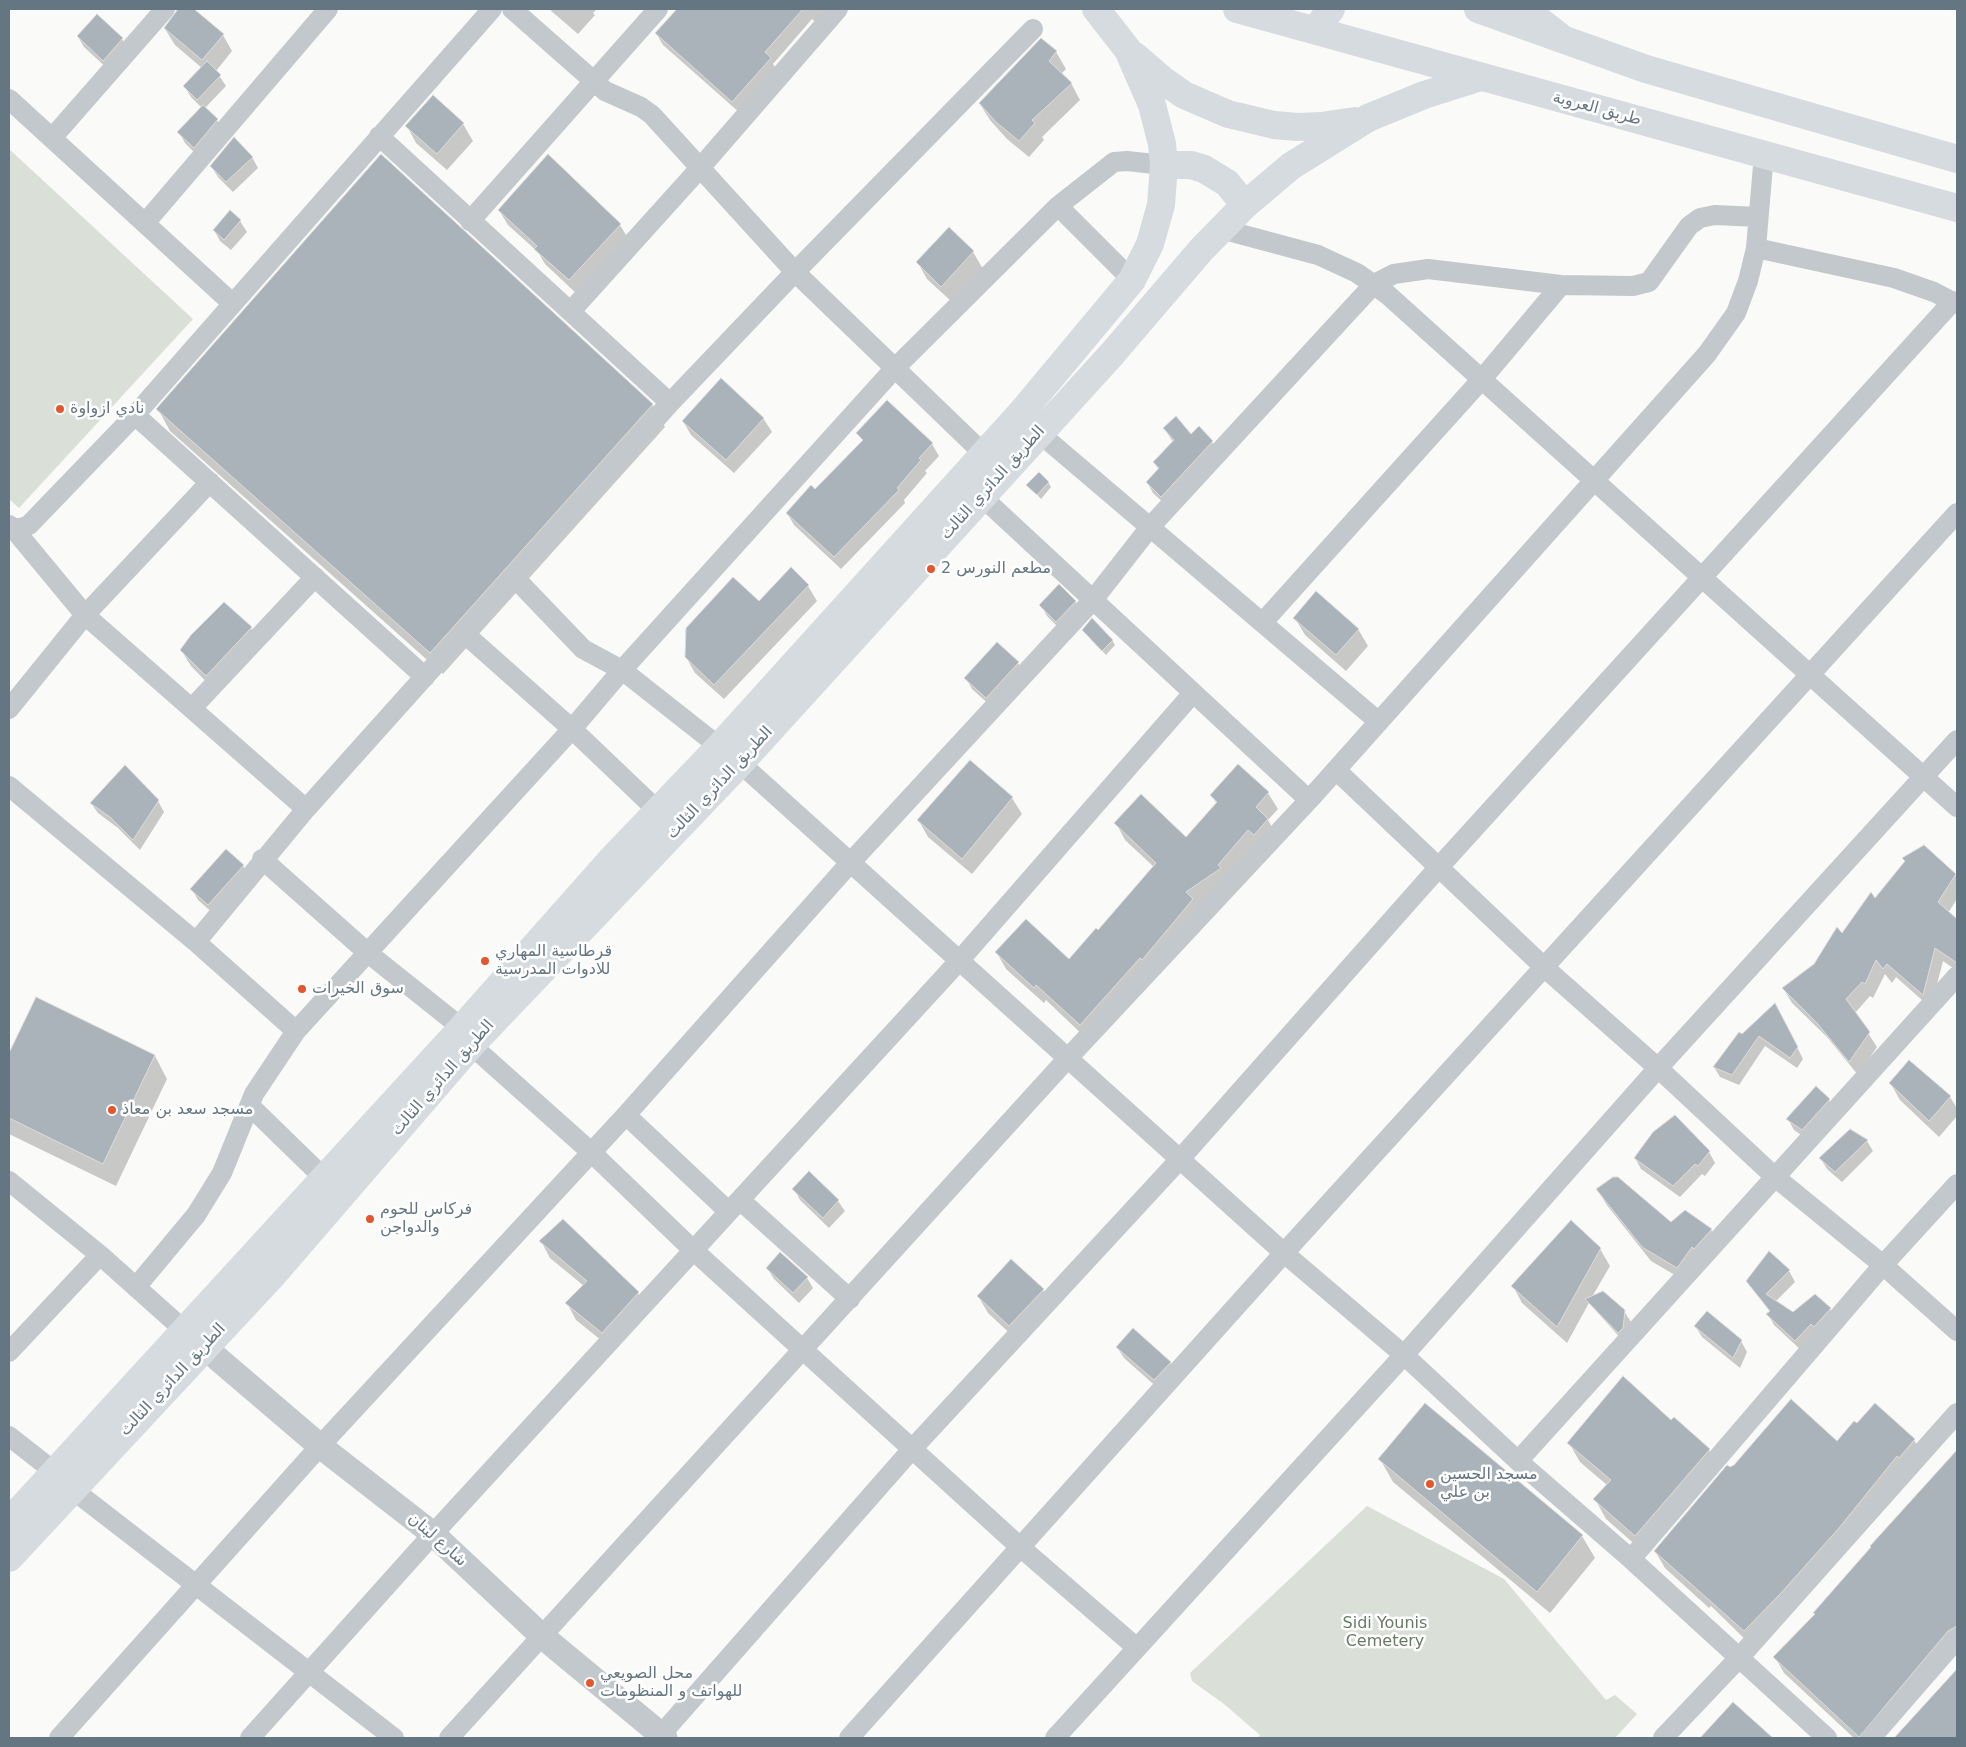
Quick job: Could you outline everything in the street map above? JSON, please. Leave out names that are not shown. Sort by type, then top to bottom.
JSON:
[{"type":"main road","name":"الطريق الدائري الثالث","points":[[194,1339],[270,1278],[611,860],[658,811],[731,754],[984,454],[1060,369],[1132,280],[1148,250],[1157,225],[1161,205],[1164,164],[1158,124],[1128,50],[1096,9]]},
{"type":"main road","name":"طريق العروبة","points":[[1237,9],[1957,208]]},
{"type":"main road","points":[[1313,30],[1331,9]]},
{"type":"main road","points":[[1478,9],[1646,69],[1957,160]]},
{"type":"main road","points":[[1524,9],[1563,39]]},
{"type":"main road","points":[[1128,50],[1184,95],[1228,114],[1266,124],[1298,127],[1321,126],[1368,118]]},
{"type":"main road","name":"الطريق الدائري الثالث","points":[[9,1558],[63,1480],[194,1339],[324,1178],[466,1036],[731,754],[981,496],[1038,432],[1112,354],[1244,205],[1291,166],[1368,118],[1424,95],[1481,77]]},
{"type":"main road","points":[[1164,164],[1191,165],[1210,172],[1227,184],[1244,205]]},
{"type":"main road","name":"الطريق الدائري الثالث","points":[[9,1522],[63,1480]]},
{"type":"street","points":[[52,138],[165,9]]},
{"type":"street","points":[[146,222],[328,9]]},
{"type":"street","points":[[11,526],[29,525],[135,415],[378,136],[492,9]]},
{"type":"street","points":[[512,9],[610,95],[640,107],[652,115],[795,272],[984,454]]},
{"type":"street","points":[[470,221],[658,9]]},
{"type":"street","points":[[571,310],[700,168],[838,9]]},
{"type":"street","points":[[196,942],[306,809],[465,634],[670,403],[795,272],[1033,29]]},
{"type":"street","points":[[9,99],[146,222],[232,303]]},
{"type":"street","points":[[378,136],[470,221],[571,310],[670,403]]},
{"type":"street","points":[[449,1738],[805,1350],[1068,1058],[1380,722],[1707,354],[1727,327],[1748,282],[1756,248],[1764,154]]},
{"type":"street","points":[[136,1287],[201,1207],[222,1173],[254,1094],[296,1031],[572,729],[622,670],[895,368],[1058,206],[1114,162],[1127,161],[1164,164]]},
{"type":"street","points":[[1058,206],[1132,280]]},
{"type":"street","points":[[59,1738],[320,1446],[626,1116],[850,863],[1093,600],[1150,526],[1374,284],[1394,274],[1428,269],[1562,285],[1633,286],[1649,282],[1690,226],[1700,218],[1715,215],[1758,217]]},
{"type":"street","points":[[1221,229],[1318,255],[1344,266],[1374,284],[1595,480],[1957,807]]},
{"type":"street","points":[[662,1737],[913,1448],[1181,1158],[1439,867],[1702,577],[1955,303],[1928,289],[1894,278],[1756,248]]},
{"type":"street","points":[[1263,622],[1482,379],[1562,285]]},
{"type":"street","points":[[135,415],[425,677]]},
{"type":"street","points":[[1038,432],[1380,722]]},
{"type":"street","points":[[9,709],[86,616],[210,482]]},
{"type":"street","points":[[981,496],[1309,800]]},
{"type":"street","points":[[849,1738],[1019,1546],[1284,1253],[1546,968],[1957,513]]},
{"type":"street","points":[[11,526],[86,616],[306,809]]},
{"type":"street","points":[[192,708],[314,577]]},
{"type":"street","points":[[515,578],[583,649],[622,670],[660,702],[731,754],[959,961],[1181,1158],[1284,1253],[1404,1355],[1518,1461],[1631,1559],[1827,1738]]},
{"type":"street","points":[[465,634],[572,729],[658,811]]},
{"type":"street","points":[[250,1738],[692,1249],[734,1206],[959,961],[1193,693]]},
{"type":"street","points":[[1055,1738],[1404,1355],[1658,1068],[1957,740]]},
{"type":"street","points":[[1336,770],[1546,968],[1658,1068],[1775,1177],[1883,1265],[1957,1331]]},
{"type":"street","points":[[9,786],[196,942],[296,1031]]},
{"type":"street","points":[[262,860],[466,1036],[692,1249],[1019,1546],[1137,1648]]},
{"type":"street","points":[[1518,1461],[1957,976]]},
{"type":"street","points":[[250,1106],[324,1178]]},
{"type":"street","points":[[626,1116],[850,1299]]},
{"type":"street","points":[[9,1181],[100,1255],[194,1339]]},
{"type":"street","points":[[1631,1559],[1883,1265],[1957,1184]]},
{"type":"street","points":[[9,1352],[100,1255]]},
{"type":"street","name":"شارع لبنان","points":[[194,1339],[320,1446],[433,1534],[543,1637],[662,1737]]},
{"type":"street","points":[[1663,1738],[1738,1658],[1957,1413]]},
{"type":"street","points":[[9,1436],[394,1738]]},
{"type":"street","points":[[1871,1738],[1957,1639]]},
{"type":"green space","name":"نادي ازواوة","points":[[9,149],[193,319],[19,508],[9,499]]},
{"type":"green space","name":"Sidi Younis Cemetery","points":[[1367,1506],[1504,1579],[1606,1700],[1615,1695],[1637,1714],[1615,1738],[1257,1738],[1260,1735],[1224,1704],[1192,1681],[1190,1673]]},
{"type":"building","points":[[178,9],[194,9],[224,34],[202,60],[164,28]]},
{"type":"building","points":[[677,9],[803,9],[765,52],[771,58],[732,102],[655,33]]},
{"type":"building","points":[[97,14],[123,38],[103,61],[77,36]]},
{"type":"building","points":[[1041,38],[1057,51],[1049,61],[1072,83],[1032,120],[1035,123],[1019,141],[996,122],[979,103]]},
{"type":"building","points":[[207,61],[221,75],[197,100],[183,86]]},
{"type":"building","points":[[433,95],[464,123],[437,154],[405,126]]},
{"type":"building","points":[[203,105],[218,119],[194,148],[177,132]]},
{"type":"building","points":[[234,137],[253,157],[226,182],[210,166]]},
{"type":"building","points":[[381,154],[653,404],[430,653],[156,409]]},
{"type":"building","points":[[548,154],[621,224],[569,280],[534,249],[537,246],[498,210]]},
{"type":"building","points":[[230,210],[241,220],[224,240],[213,230]]},
{"type":"building","points":[[949,227],[974,251],[941,287],[916,262]]},
{"type":"building","points":[[721,378],[764,418],[726,460],[682,421]]},
{"type":"building","points":[[887,400],[933,443],[919,458],[921,460],[897,488],[899,490],[834,557],[786,513],[811,485],[815,489],[863,440],[856,433]]},
{"type":"building","points":[[1176,416],[1191,434],[1199,426],[1213,441],[1161,497],[1146,482],[1159,468],[1153,462],[1174,440],[1163,428]]},
{"type":"building","points":[[1039,472],[1049,482],[1037,495],[1026,485]]},
{"type":"building","points":[[791,567],[809,585],[714,685],[685,657],[686,628],[733,577],[759,601]]},
{"type":"building","points":[[1059,584],[1076,601],[1056,622],[1039,605]]},
{"type":"building","points":[[1316,591],[1359,629],[1336,655],[1293,618]]},
{"type":"building","points":[[224,602],[252,627],[206,676],[180,650],[191,635]]},
{"type":"building","points":[[1092,618],[1113,640],[1102,651],[1082,630]]},
{"type":"building","points":[[997,642],[1019,662],[986,698],[964,678]]},
{"type":"building","points":[[970,760],[1013,797],[962,859],[917,820]]},
{"type":"building","points":[[1238,764],[1269,792],[1256,807],[1268,819],[1254,835],[1248,830],[1218,865],[1221,868],[1186,892],[1193,899],[1142,960],[1140,958],[1080,1025],[1036,985],[1034,988],[995,952],[1026,919],[1069,959],[1096,928],[1098,930],[1156,863],[1114,823],[1141,794],[1186,837],[1217,802],[1210,795]]},
{"type":"building","points":[[125,765],[159,800],[133,840],[110,817],[90,803]]},
{"type":"building","points":[[1924,845],[1956,874],[1938,902],[1957,919],[1957,963],[1935,948],[1923,995],[1887,964],[1883,969],[1876,960],[1865,984],[1862,982],[1846,999],[1870,1032],[1849,1062],[1817,1023],[1782,988],[1814,964],[1837,927],[1842,933],[1871,892],[1875,898],[1905,861],[1902,858]]},
{"type":"building","points":[[226,849],[244,865],[208,905],[190,889]]},
{"type":"building","points":[[36,997],[155,1055],[103,1164],[9,1118],[9,1053]]},
{"type":"building","points":[[1775,1003],[1798,1047],[1790,1058],[1759,1036],[1732,1075],[1713,1067],[1739,1032],[1742,1034]]},
{"type":"building","points":[[1909,1060],[1951,1096],[1929,1121],[1889,1083]]},
{"type":"building","points":[[1816,1086],[1830,1099],[1802,1130],[1786,1119]]},
{"type":"building","points":[[1675,1115],[1710,1151],[1698,1166],[1695,1164],[1673,1186],[1634,1158],[1653,1132]]},
{"type":"building","points":[[1850,1129],[1868,1140],[1835,1172],[1819,1158]]},
{"type":"building","points":[[809,1171],[839,1200],[823,1218],[792,1189]]},
{"type":"building","points":[[1613,1177],[1618,1177],[1671,1222],[1685,1210],[1712,1229],[1694,1249],[1692,1247],[1677,1268],[1642,1247],[1596,1189]]},
{"type":"building","points":[[563,1219],[639,1292],[602,1333],[565,1303],[587,1281],[539,1241]]},
{"type":"building","points":[[1571,1220],[1601,1248],[1557,1327],[1511,1286]]},
{"type":"building","points":[[1769,1251],[1790,1270],[1766,1294],[1793,1312],[1815,1294],[1831,1308],[1814,1327],[1811,1324],[1795,1341],[1766,1314],[1770,1311],[1746,1281]]},
{"type":"building","points":[[780,1252],[808,1277],[793,1293],[766,1268]]},
{"type":"building","points":[[1011,1259],[1044,1289],[1009,1326],[977,1296]]},
{"type":"building","points":[[1603,1291],[1625,1310],[1623,1328],[1618,1333],[1585,1299]]},
{"type":"building","points":[[1707,1311],[1742,1340],[1733,1358],[1694,1326]]},
{"type":"building","points":[[1133,1328],[1171,1362],[1154,1380],[1116,1347]]},
{"type":"building","points":[[1623,1376],[1671,1420],[1674,1417],[1710,1449],[1635,1536],[1593,1499],[1611,1480],[1567,1443]]},
{"type":"building","points":[[1791,1399],[1837,1441],[1854,1421],[1857,1423],[1875,1403],[1915,1439],[1899,1458],[1897,1456],[1839,1528],[1744,1631],[1654,1551],[1727,1465],[1730,1467],[1734,1465]]},
{"type":"building","points":[[1425,1403],[1583,1535],[1537,1592],[1378,1459]]},
{"type":"building","points":[[1957,1450],[1957,1626],[1948,1631],[1859,1737],[1773,1657],[1815,1614],[1813,1613],[1870,1546]]},
{"type":"building","points":[[1957,1669],[1957,1738],[1894,1738]]},
{"type":"building","points":[[1733,1702],[1773,1738],[1700,1738]]},
{"type":"place","name":"نادي ازواوة","points":[[60,409]]},
{"type":"place","name":"مطعم النورس 2","points":[[931,569]]},
{"type":"place","name":"قرطاسية المهاري للادوات المدرسية","points":[[485,961]]},
{"type":"place","name":"سوق الخيرات","points":[[302,989]]},
{"type":"place","name":"مسجد سعد بن معاذ","points":[[112,1110]]},
{"type":"place","name":"فركاس للحوم والدواجن","points":[[370,1219]]},
{"type":"place","name":"مسجد الحسين بن علي","points":[[1430,1484]]},
{"type":"place","name":"محل الصويعي للهواتف و المنظومات","points":[[590,1683]]}]
